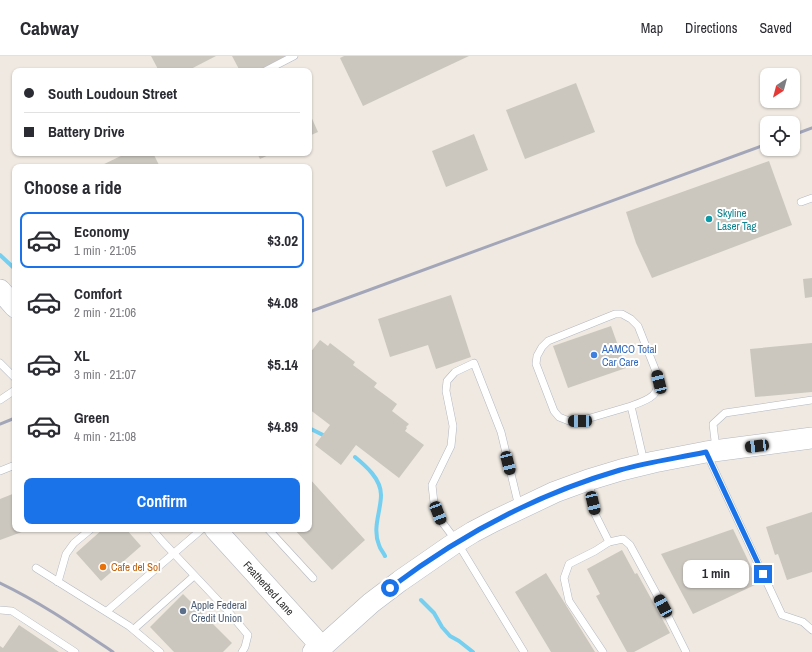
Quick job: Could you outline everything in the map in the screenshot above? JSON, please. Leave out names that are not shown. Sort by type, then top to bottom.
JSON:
[{"type":"main road","points":[[0,290],[12,304]]},
{"type":"main road","points":[[320,651],[371,603],[400,580],[473,532],[555,492],[588,480],[644,464],[711,452],[812,438]]},
{"type":"main road","name":"Featherbed Lane","points":[[218,532],[320,651]]},
{"type":"lane","points":[[272,68],[294,56]]},
{"type":"lane","points":[[801,202],[812,198]]},
{"type":"lane","points":[[615,314],[622,314],[631,319],[638,326],[659,382],[658,389],[647,401],[630,406],[580,421],[569,421],[559,417],[554,411],[536,364],[537,356],[542,347],[548,340],[615,314]]},
{"type":"lane","points":[[0,363],[12,375]]},
{"type":"lane","points":[[520,509],[501,432],[474,363],[455,372],[447,381],[446,391],[453,426],[451,446],[432,485],[434,504],[442,522],[457,542],[524,652]]},
{"type":"lane","points":[[0,400],[12,392]]},
{"type":"lane","points":[[812,400],[725,413],[713,424],[711,452],[782,615],[803,622],[812,630]]},
{"type":"lane","points":[[630,406],[644,464]]},
{"type":"lane","points":[[0,471],[12,466]]},
{"type":"lane","points":[[588,480],[596,514],[609,542]]},
{"type":"lane","points":[[58,582],[66,554],[74,543],[87,532]]},
{"type":"lane","points":[[155,532],[227,610],[248,635],[242,652]]},
{"type":"lane","points":[[107,611],[199,532]]},
{"type":"lane","points":[[271,532],[313,578]]},
{"type":"lane","points":[[603,652],[569,601],[564,578],[569,564],[609,542],[623,539],[630,545],[686,652]]},
{"type":"lane","points":[[36,568],[107,611],[134,630],[160,652]]},
{"type":"lane","points":[[134,630],[194,576]]},
{"type":"lane","points":[[0,610],[12,611],[75,652]]},
{"type":"building","points":[[151,56],[216,56],[193,68],[157,68]]},
{"type":"building","points":[[232,56],[286,56],[263,68],[238,68]]},
{"type":"building","points":[[344,56],[469,56],[363,106],[340,58]]},
{"type":"building","points":[[576,83],[595,132],[525,159],[506,110]]},
{"type":"building","points":[[312,119],[318,132],[312,135]]},
{"type":"building","points":[[474,134],[488,170],[446,187],[432,151]]},
{"type":"building","points":[[121,156],[154,156],[158,164],[104,164]]},
{"type":"building","points":[[258,156],[266,156],[260,159]]},
{"type":"building","name":"Skyline Laser Tag","points":[[769,161],[792,225],[652,278],[636,243],[626,212]]},
{"type":"building","points":[[812,278],[812,297],[805,298],[803,279]]},
{"type":"building","points":[[451,295],[471,357],[436,369],[428,345],[390,357],[378,319]]},
{"type":"building","points":[[611,326],[626,368],[568,388],[553,346]]},
{"type":"building","points":[[320,340],[328,346],[330,343],[355,362],[353,365],[377,383],[374,387],[397,404],[392,411],[409,424],[405,431],[424,445],[399,478],[356,445],[341,465],[315,445],[330,425],[312,411],[312,350]]},
{"type":"building","points":[[812,343],[812,392],[755,397],[750,349]]},
{"type":"building","points":[[312,481],[365,540],[332,570],[297,532],[312,532]]},
{"type":"building","points":[[12,494],[12,532],[22,532],[0,540],[0,499]]},
{"type":"building","points":[[812,512],[812,572],[787,580],[778,554],[775,555],[766,527]]},
{"type":"building","points":[[733,529],[759,583],[693,614],[661,554]]},
{"type":"building","name":"Cafe del Sol","points":[[100,532],[129,532],[141,546],[101,581],[76,553]]},
{"type":"building","points":[[622,550],[635,574],[637,573],[670,633],[634,652],[627,652],[596,596],[600,594],[587,569]]},
{"type":"building","points":[[546,573],[595,652],[551,652],[515,592]]},
{"type":"building","name":"Apple Federal Credit Union","points":[[183,594],[232,643],[223,652],[174,652],[150,627]]},
{"type":"building","points":[[19,625],[59,652],[0,652],[0,646],[3,648]]},
{"type":"waterway","points":[[0,255],[12,266]]},
{"type":"waterway","points":[[312,430],[325,436]]},
{"type":"waterway","points":[[355,457],[364,464],[376,478],[380,489],[381,501],[376,532],[379,546],[385,556]]},
{"type":"waterway","points":[[421,600],[434,613],[442,627],[450,636],[473,652]]},
{"type":"railway","points":[[800,132],[812,128]]},
{"type":"railway","points":[[312,311],[760,147]]},
{"type":"railway","points":[[0,424],[12,419]]},
{"type":"railway","points":[[0,583],[15,590],[72,624],[113,652]]},
{"type":"place","name":"Skyline Laser Tag","points":[[709,219]]},
{"type":"place","name":"AAMCO Total Car Care","points":[[594,355]]},
{"type":"place","name":"Cafe del Sol","points":[[103,567]]},
{"type":"place","name":"Apple Federal Credit Union","points":[[183,611]]},
{"type":"route","points":[[390,588],[473,532],[555,492],[621,470],[706,452],[763,574]]}]
